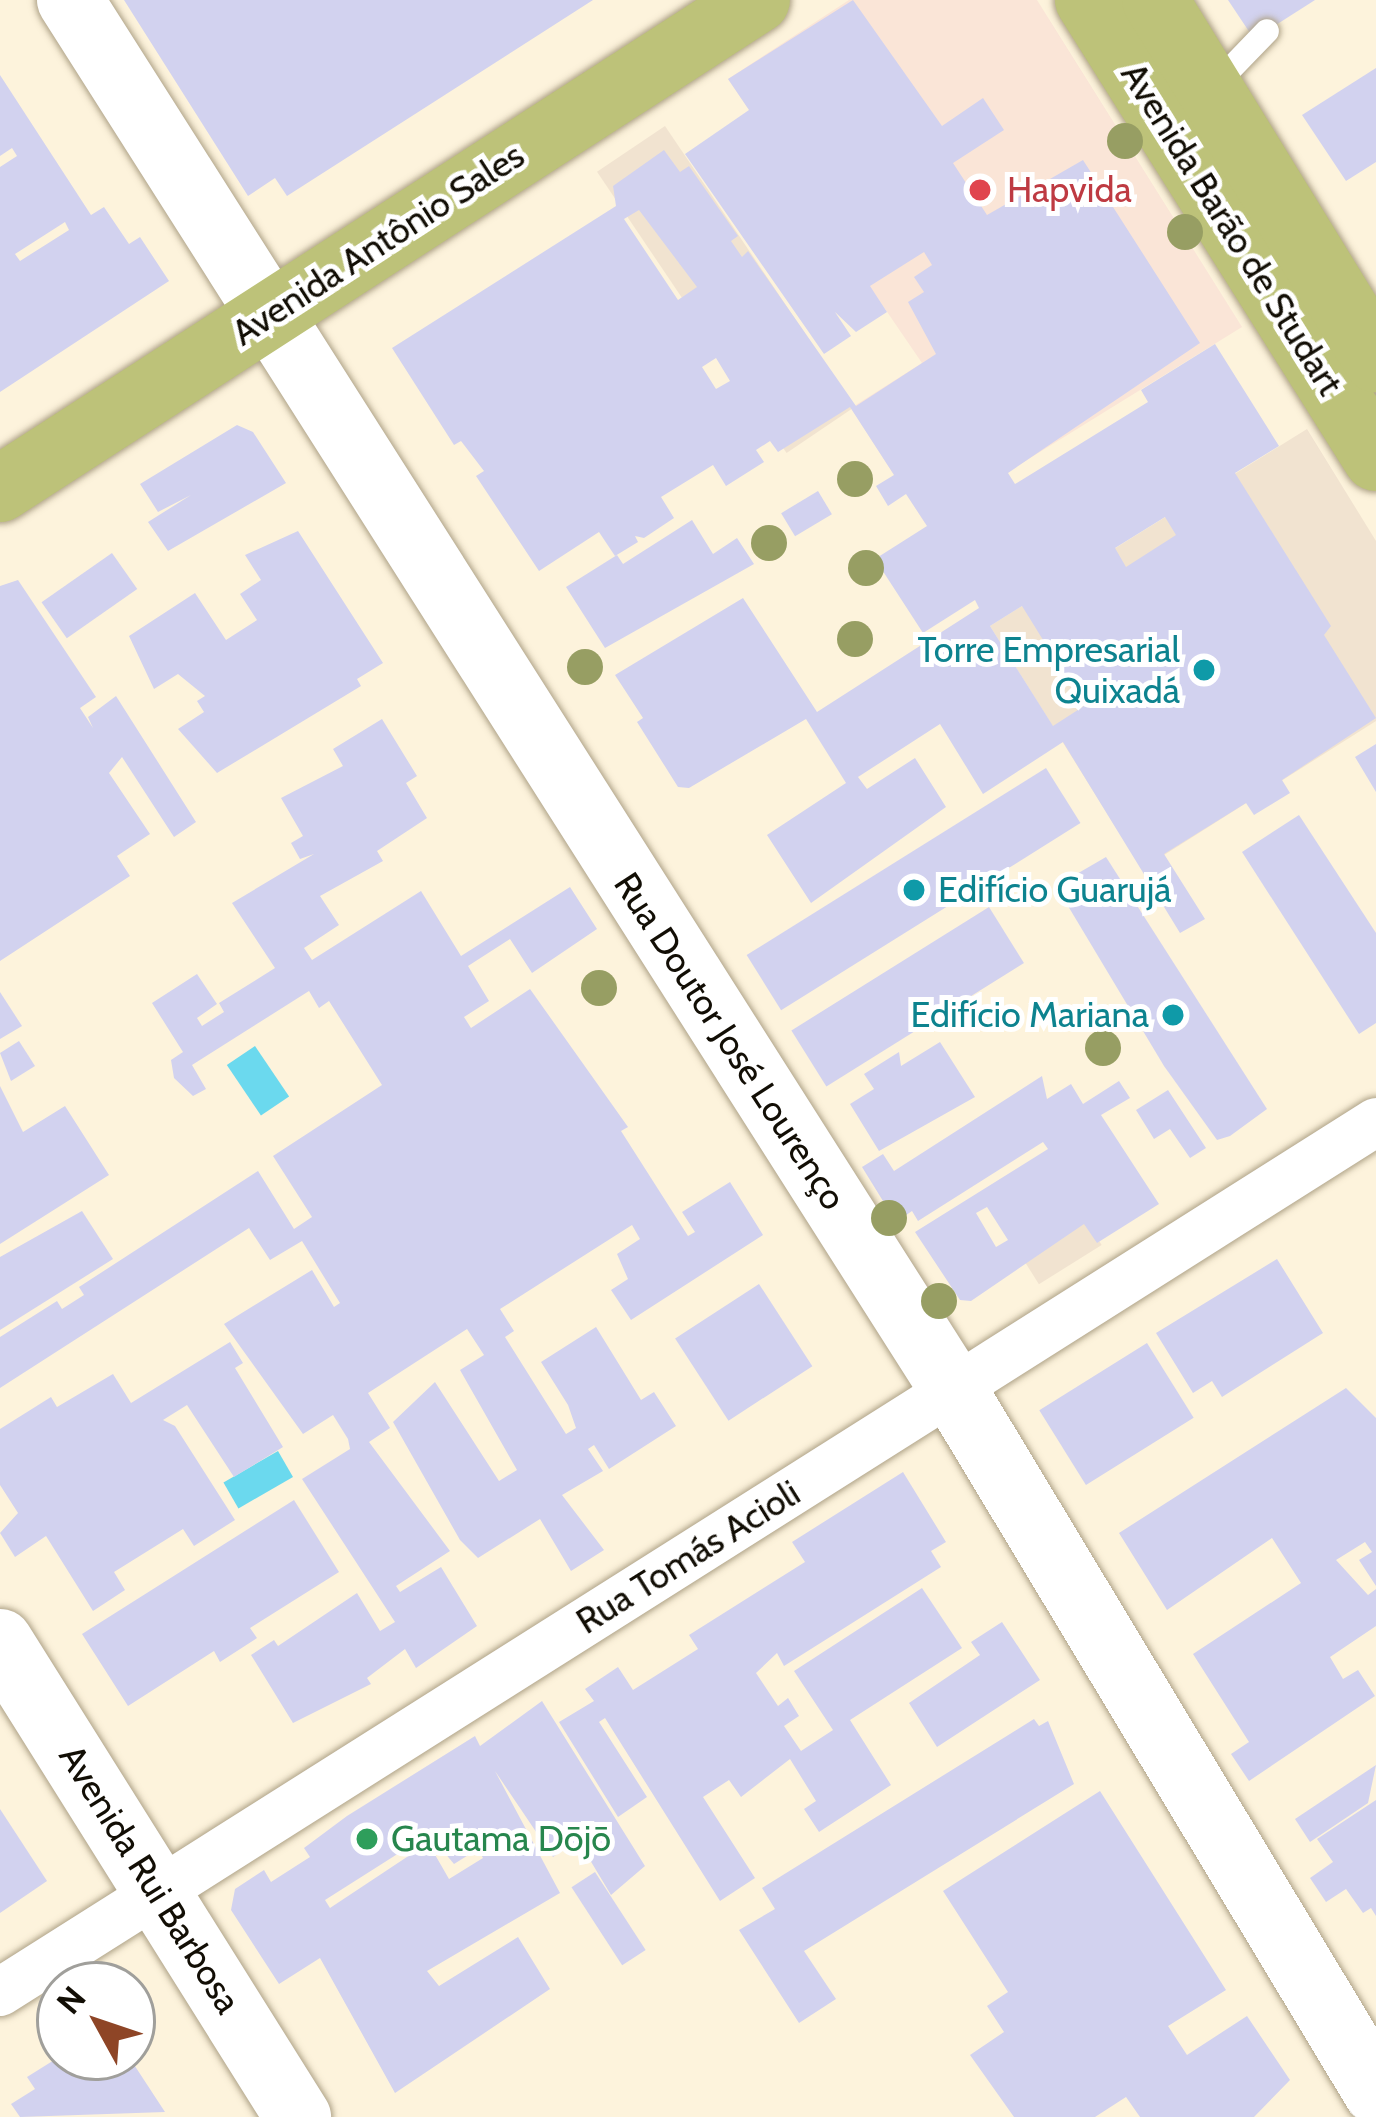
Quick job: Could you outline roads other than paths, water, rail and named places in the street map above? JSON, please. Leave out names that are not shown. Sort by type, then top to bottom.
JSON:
[{"type":"main road","name":"Avenida Antônio Sales","points":[[0,490],[757,0]]},
{"type":"main road","name":"Avenida Barão de Studart","points":[[1088,0],[1376,458]]},
{"type":"main road","name":"Avenida Barão de Studart","points":[[1155,0],[1376,359]]},
{"type":"street","name":"Rua Doutor José Lourenço","points":[[70,0],[266,316],[953,1390],[1376,2094]]},
{"type":"street","name":"Rua Tomás Acioli","points":[[0,1992],[1376,1122]]},
{"type":"street","name":"Avenida Rui Barbosa","points":[[0,1642],[298,2117]]},
{"type":"street","points":[[1356,2117],[1376,2094]]},
{"type":"lane","points":[[1210,89],[1267,31]]},
{"type":"water","points":[[255,1046],[289,1097],[261,1116],[227,1065]]},
{"type":"water","points":[[278,1451],[293,1477],[238,1508],[223,1482]]},
{"type":"place","name":"Hapvida","points":[[980,190]]},
{"type":"place","name":"Torre Empresarial Quixadá","points":[[1204,670]]},
{"type":"place","name":"Edifício Guarujá","points":[[914,890]]},
{"type":"place","name":"Edifício Mariana","points":[[1173,1015]]},
{"type":"place","name":"Gautama Dōjō","points":[[367,1839]]}]
